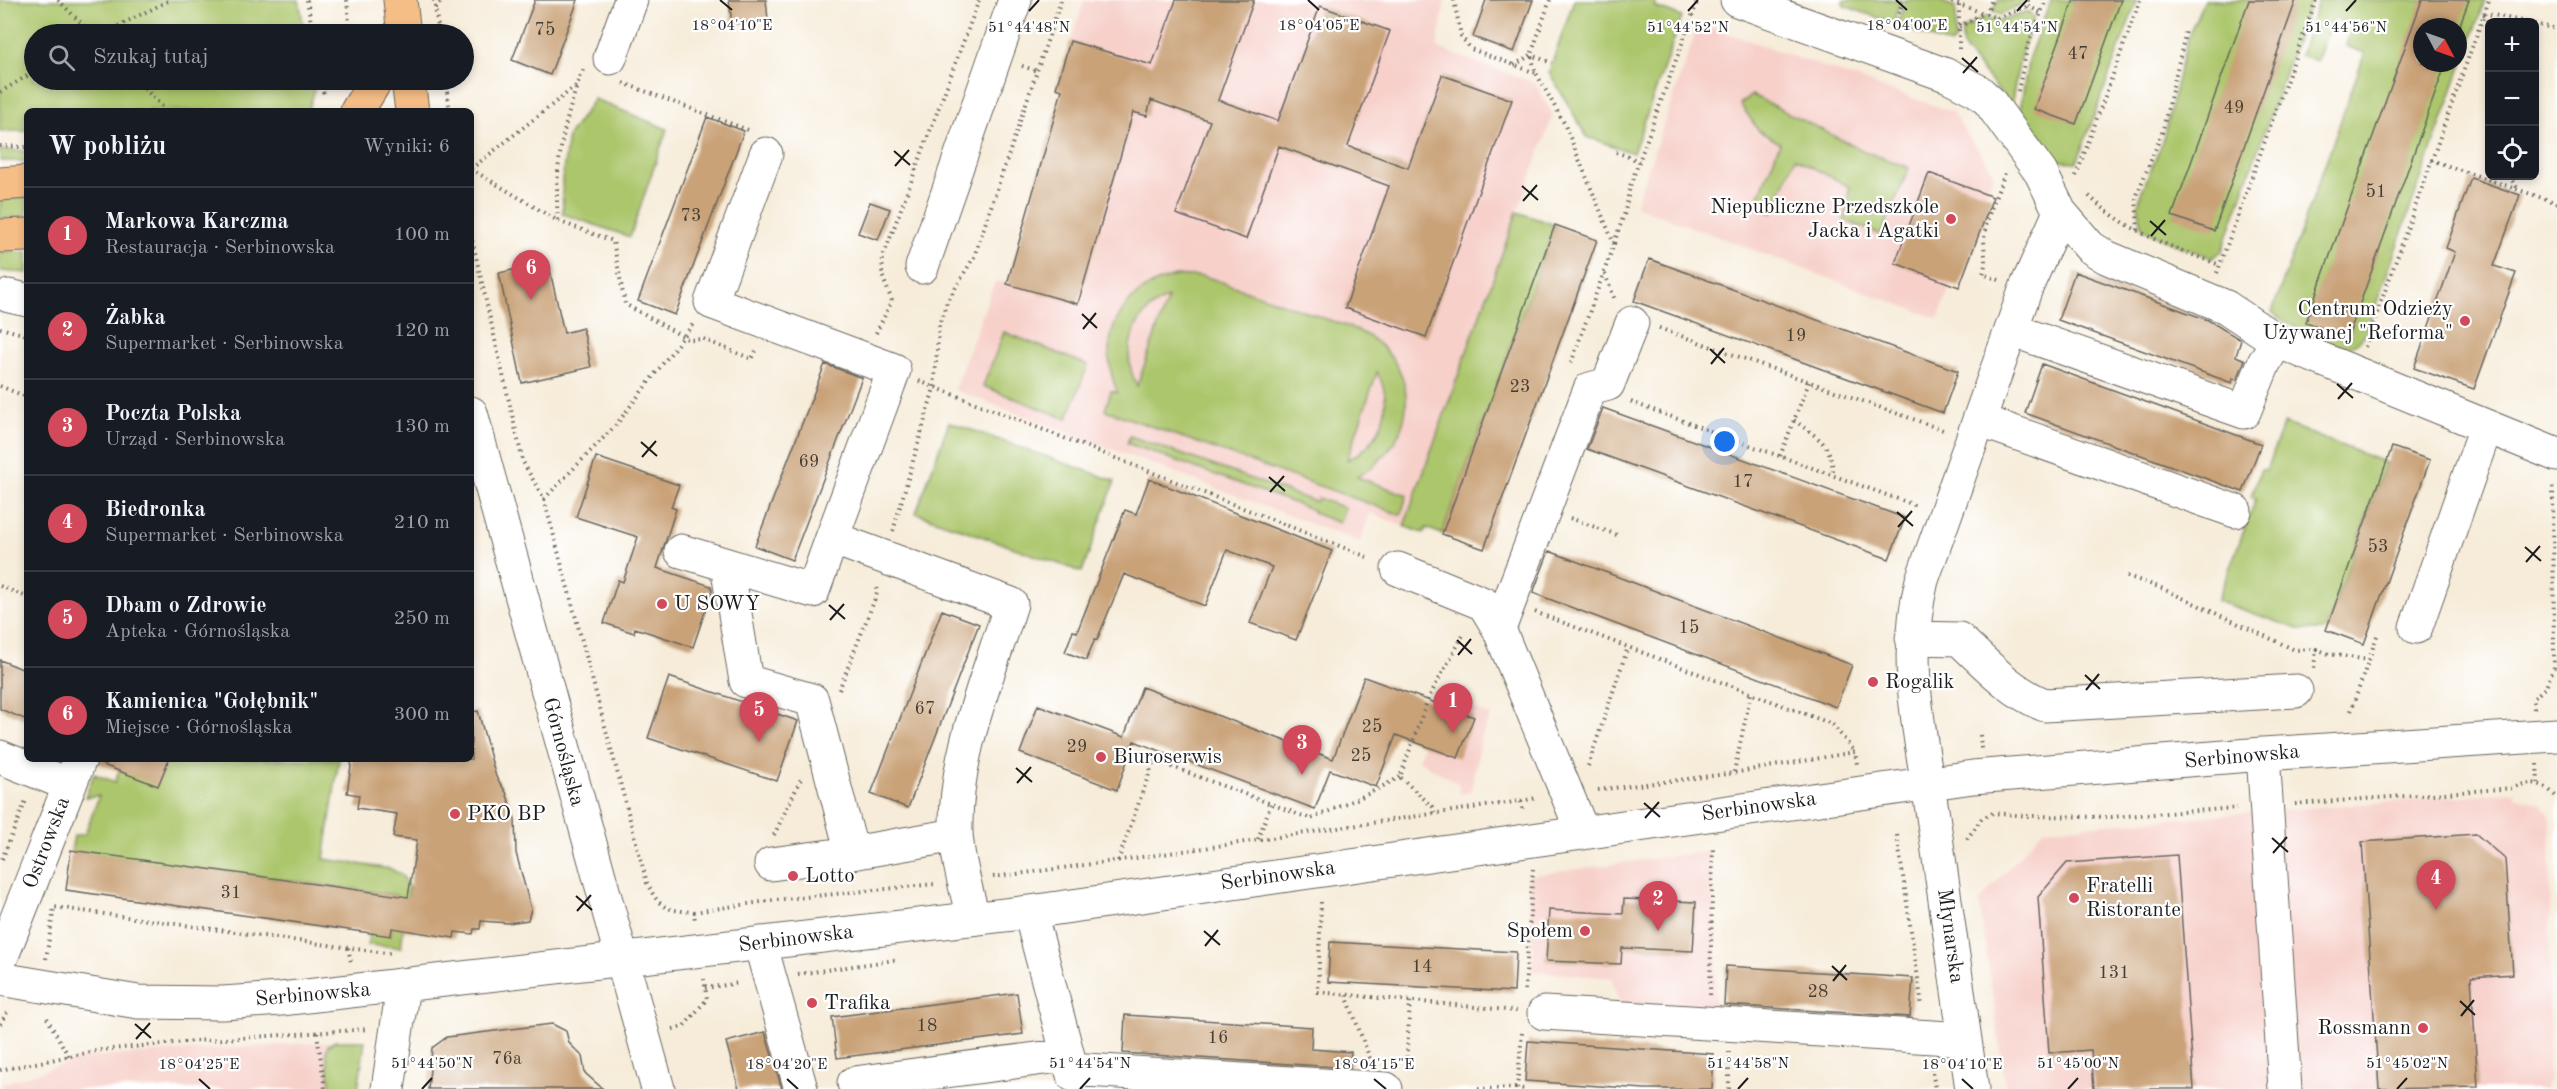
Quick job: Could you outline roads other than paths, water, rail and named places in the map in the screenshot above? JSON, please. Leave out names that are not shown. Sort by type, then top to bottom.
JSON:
[{"type":"main road","points":[[359,108],[370,90]]},
{"type":"main road","points":[[409,90],[412,108]]},
{"type":"main road","points":[[0,184],[24,182]]},
{"type":"main road","points":[[0,236],[24,235]]},
{"type":"street","points":[[607,70],[631,0]]},
{"type":"street","points":[[922,267],[1016,0]]},
{"type":"street","points":[[1737,0],[1958,80],[1978,91],[2010,127],[2041,173],[2071,201],[2090,247],[2106,257],[2208,298],[2226,307],[2277,341],[2556,454]]},
{"type":"street","points":[[681,551],[813,591],[894,370],[711,302],[760,143]]},
{"type":"street","name":"Młynarska","points":[[1972,1089],[1915,706],[1912,638],[1914,611],[1922,580],[2026,288],[2071,201]]},
{"type":"street","points":[[1497,612],[1545,509],[1590,388],[1608,384],[1635,318]]},
{"type":"street","points":[[2012,330],[2244,412],[2264,363],[2277,341]]},
{"type":"street","name":"Górnośląska","points":[[474,424],[658,1089]]},
{"type":"street","points":[[2416,627],[2486,427]]},
{"type":"street","points":[[1975,431],[2235,511]]},
{"type":"street","points":[[831,538],[1011,604],[966,747],[957,793],[956,835],[973,918]]},
{"type":"street","points":[[727,565],[746,681],[812,700],[852,853]]},
{"type":"street","points":[[1398,569],[1497,612],[1583,833]]},
{"type":"street","points":[[1912,638],[1959,639],[2013,688],[2045,705],[2305,681]]},
{"type":"street","name":"Serbinowska","points":[[0,979],[138,1002],[179,1004],[281,999],[402,971],[621,959],[1030,912],[1983,776],[2263,754],[2546,736]]},
{"type":"street","points":[[2263,754],[2285,1089]]},
{"type":"street","points":[[0,757],[38,772],[75,772]]},
{"type":"street","name":"Ostrowska","points":[[0,961],[75,772]]},
{"type":"street","points":[[771,864],[956,835]]},
{"type":"street","points":[[1030,912],[1072,1071]]},
{"type":"street","points":[[760,943],[801,1089]]},
{"type":"street","points":[[388,1089],[402,971]]},
{"type":"street","points":[[1545,1013],[1965,1039]]},
{"type":"street","points":[[854,1083],[1072,1071],[1391,1085]]},
{"type":"place","name":"Niepubliczne Przedszkole Jacka i Agatki","points":[[1951,219]]},
{"type":"place","name":"Kamienica \"Gołębnik\"","points":[[531,300]]},
{"type":"place","name":"Centrum Odzieży Używanej \"Reforma\"","points":[[2465,321]]},
{"type":"place","name":"U SOWY","points":[[662,604]]},
{"type":"place","name":"Rogalik","points":[[1873,682]]},
{"type":"place","name":"Markowa Karczma","points":[[1453,733]]},
{"type":"place","name":"Dbam o Zdrowie","points":[[759,742]]},
{"type":"place","name":"Biuroserwis","points":[[1101,757]]},
{"type":"place","name":"Poczta Polska","points":[[1302,775]]},
{"type":"place","name":"PKO BP","points":[[455,814]]},
{"type":"place","name":"Lotto","points":[[793,876]]},
{"type":"place","name":"Fratelli Ristorante","points":[[2074,898]]},
{"type":"place","name":"Biedronka","points":[[2436,910]]},
{"type":"place","name":"Społem","points":[[1585,931]]},
{"type":"place","name":"Żabka","points":[[1658,931]]},
{"type":"place","name":"Trafika","points":[[812,1003]]},
{"type":"place","name":"Rossmann","points":[[2423,1028]]}]
